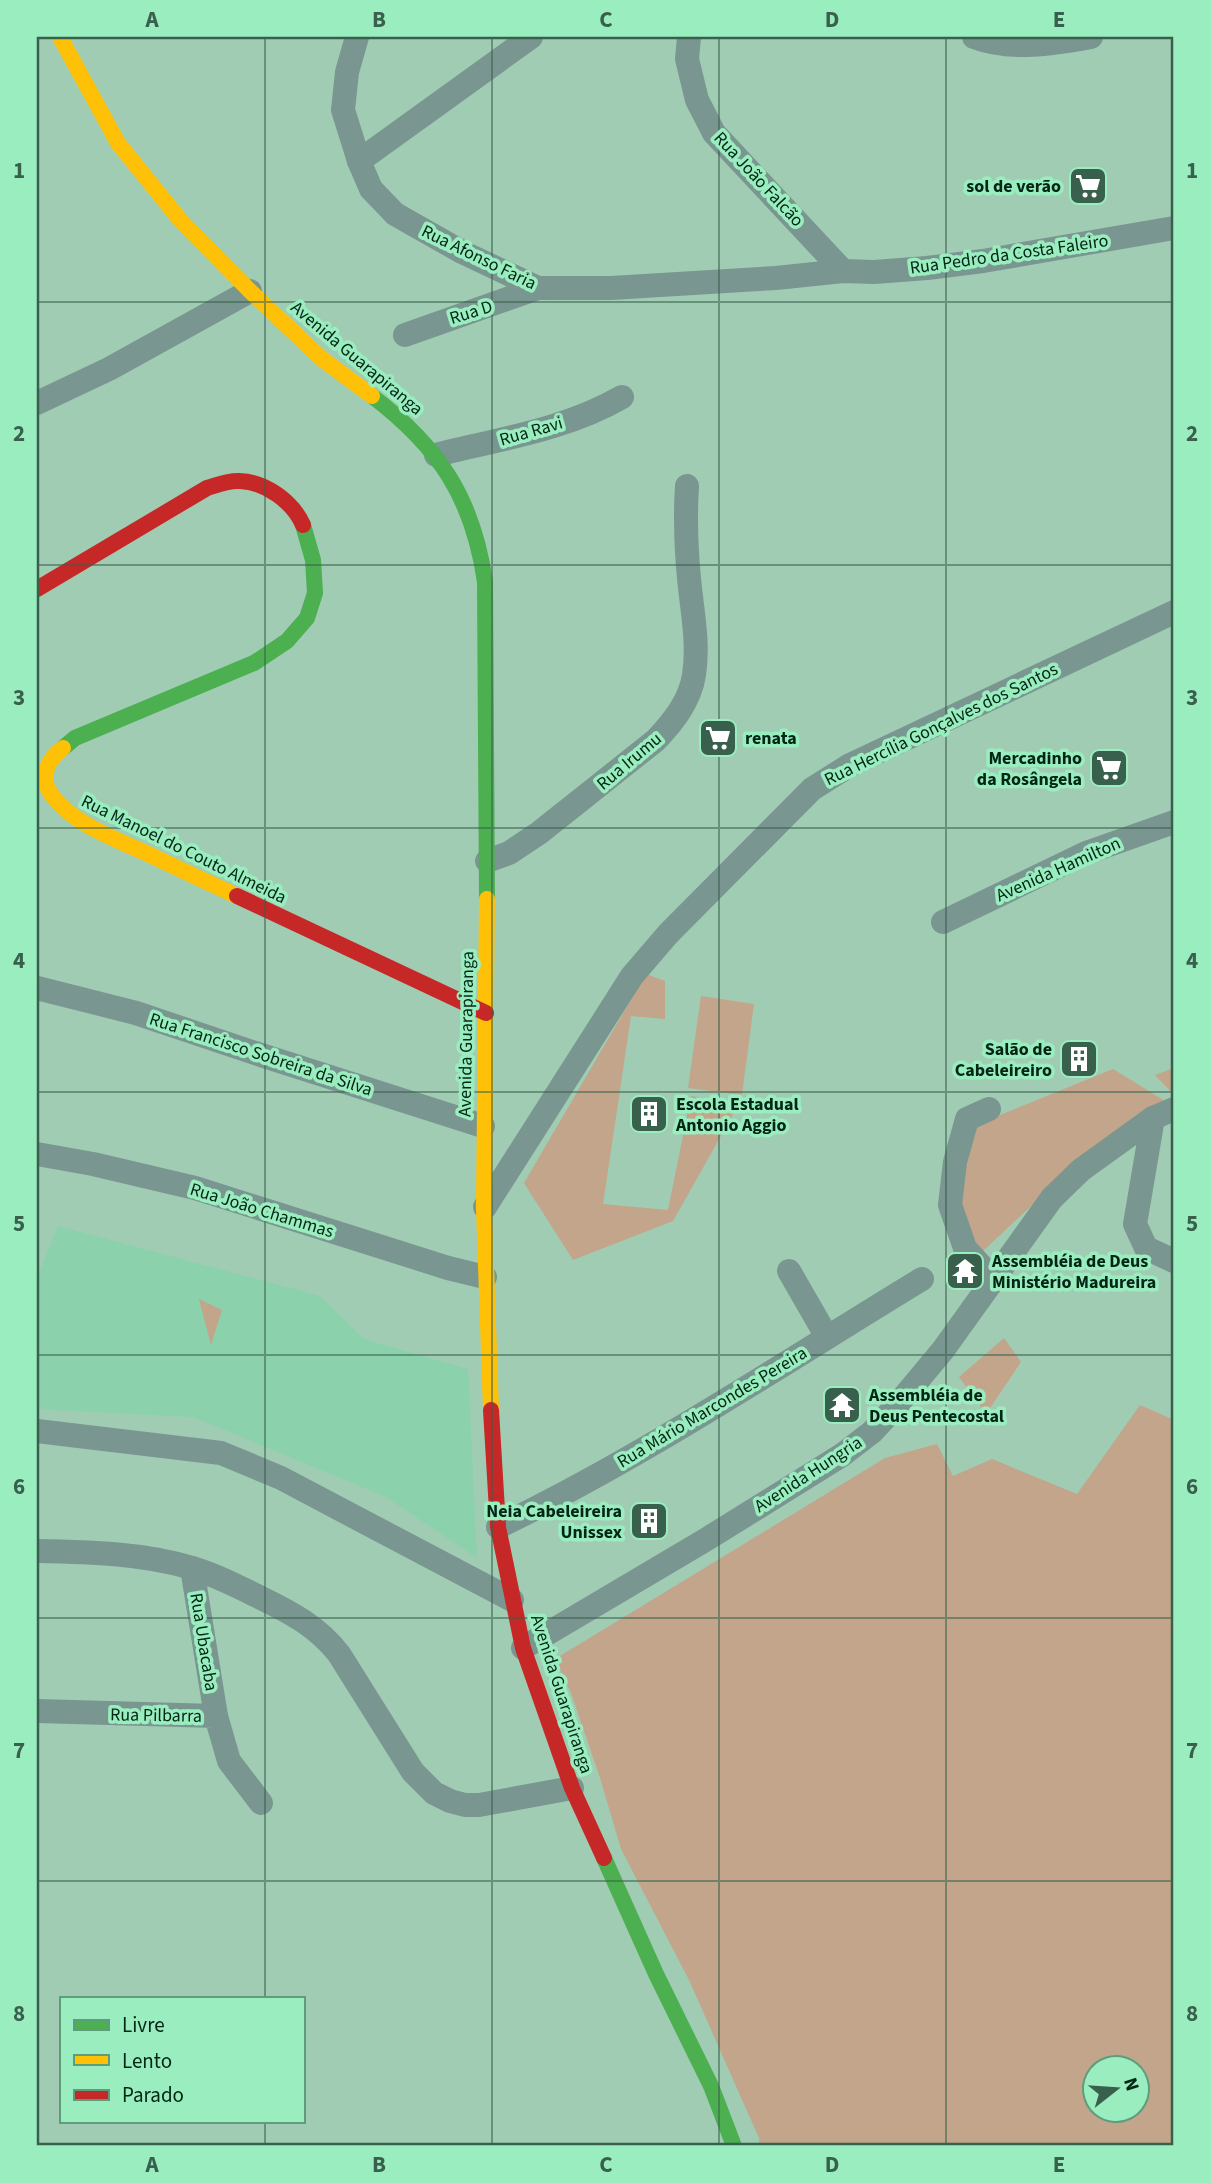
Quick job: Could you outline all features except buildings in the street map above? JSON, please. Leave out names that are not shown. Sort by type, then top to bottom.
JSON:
[{"type":"main road","name":"Avenida Guarapiranga","points":[[60,37],[118,143],[181,221],[322,359],[402,419],[436,455],[466,505],[480,545],[485,582],[487,861],[483,1126],[485,1277],[498,1527],[523,1648],[572,1788],[656,1974],[711,2086],[734,2146]]},
{"type":"main road","name":"Rua Manoel do Couto Almeida","points":[[37,589],[207,488],[234,480],[258,485],[281,497],[299,516],[312,556],[316,585],[311,609],[299,628],[282,647],[254,663],[75,738],[57,750],[45,767],[45,783],[55,803],[105,834],[486,1013]]},
{"type":"street","name":"Rua Afonso Faria","points":[[358,37],[347,72],[344,110],[359,161],[372,189],[395,214],[462,252],[538,288],[649,286],[842,271]]},
{"type":"street","points":[[359,161],[531,37]]},
{"type":"street","name":"Rua João Falcão","points":[[689,37],[687,59],[697,100],[714,133],[842,271]]},
{"type":"street","points":[[974,37],[990,43],[1023,45],[1091,37]]},
{"type":"street","name":"Rua Pedro da Costa Faleiro","points":[[842,271],[887,271],[983,261],[1174,228]]},
{"type":"street","name":"Rua D","points":[[405,335],[538,288]]},
{"type":"street","points":[[37,403],[109,369],[250,291]]},
{"type":"street","name":"Rua Ravi","points":[[436,455],[549,427],[590,413],[622,397]]},
{"type":"street","name":"Rua Irumu","points":[[487,861],[509,853],[539,833],[656,740],[683,707],[694,678],[697,640],[684,528],[687,486]]},
{"type":"street","name":"Rua Hercília Gonçalves dos Santos","points":[[484,1208],[632,976],[668,934],[812,789],[850,765],[1174,612]]},
{"type":"street","name":"Avenida Hamilton","points":[[943,922],[1086,853],[1174,822]]},
{"type":"street","name":"Rua Francisco Sobreira da Silva","points":[[37,988],[136,1013],[483,1126]]},
{"type":"street","points":[[989,1109],[968,1119],[956,1162],[950,1205],[965,1248],[994,1280]]},
{"type":"street","name":"Avenida Hungria","points":[[523,1648],[842,1455],[872,1432],[943,1350],[1052,1198],[1081,1170],[1164,1113]]},
{"type":"street","name":"Avenida Hungria","points":[[1164,1113],[1135,1224],[1139,1238],[1146,1248],[1174,1261]]},
{"type":"street","name":"Rua João Chammas","points":[[37,1154],[195,1188],[448,1268],[485,1277]]},
{"type":"street","points":[[789,1271],[827,1337]]},
{"type":"street","name":"Rua Mário Marcondes Pereira","points":[[498,1527],[617,1466],[922,1279]]},
{"type":"street","points":[[37,1431],[221,1453],[281,1479],[512,1600]]},
{"type":"street","points":[[37,1551],[132,1556],[192,1568],[239,1587],[310,1624],[326,1637],[413,1772],[434,1793],[465,1805],[479,1805],[572,1788]]},
{"type":"street","name":"Rua Ubacaba","points":[[192,1568],[216,1716]]},
{"type":"street","name":"Rua Pilbarra","points":[[37,1712],[216,1716],[229,1761],[261,1803]]},
{"type":"shaded area","points":[[646,974],[665,981],[665,1019],[631,1016],[603,1204],[668,1210],[691,1096],[739,1104],[673,1221],[573,1260],[524,1183]]},
{"type":"shaded area","points":[[701,996],[754,1004],[742,1095],[688,1088]]},
{"type":"shaded area","points":[[1174,1068],[1174,1093],[1173,1094],[1155,1075]]},
{"type":"shaded area","points":[[1113,1069],[1165,1101],[1076,1164],[983,1251],[972,1235],[961,1204],[964,1174],[978,1124]]},
{"type":"shaded area","points":[[58,1226],[320,1296],[364,1339],[468,1369],[477,1558],[386,1497],[193,1417],[37,1409],[37,1278]]},
{"type":"shaded area","points":[[199,1299],[222,1310],[211,1345]]},
{"type":"shaded area","points":[[1004,1338],[1021,1362],[986,1414],[959,1377]]},
{"type":"shaded area","points":[[1140,1405],[1174,1420],[1174,2146],[759,2146],[759,2138],[689,1980],[621,1849],[571,1693],[555,1659],[885,1458],[937,1444],[953,1476],[992,1459],[1077,1494]]},
{"type":"traffic: fast","points":[[372,396],[396,415],[434,455],[462,500],[479,552],[485,582],[487,899]]},
{"type":"traffic: fast","points":[[63,748],[75,738],[254,663],[287,641],[307,618],[315,593],[313,560],[303,525]]},
{"type":"traffic: fast","points":[[604,1858],[656,1974],[711,2086],[734,2146]]},
{"type":"traffic: slow","points":[[60,37],[118,143],[181,221],[322,359],[372,396]]},
{"type":"traffic: slow","points":[[63,748],[49,763],[46,775],[47,788],[60,805],[82,822],[109,836],[237,896]]},
{"type":"traffic: slow","points":[[487,899],[484,1208],[491,1410]]},
{"type":"traffic: jam","points":[[37,589],[207,488],[227,482],[250,482],[269,489],[286,501],[303,525]]},
{"type":"traffic: jam","points":[[237,896],[486,1013]]},
{"type":"traffic: jam","points":[[491,1410],[498,1527],[523,1648],[572,1788],[604,1858]]},
{"type":"place","name":"sol de verão","points":[[1088,186]]},
{"type":"place","name":"renata","points":[[718,738]]},
{"type":"place","name":"Mercadinho da Rosângela","points":[[1109,768]]},
{"type":"place","name":"Salão de Cabeleireiro","points":[[1079,1059]]},
{"type":"place","name":"Escola Estadual Antonio Aggio","points":[[649,1114]]},
{"type":"place","name":"Assembléia de Deus Ministério Madureira","points":[[965,1271]]},
{"type":"place","name":"Assembléia de Deus Pentecostal","points":[[842,1405]]},
{"type":"place","name":"Neia Cabeleireira Unissex","points":[[649,1521]]}]
